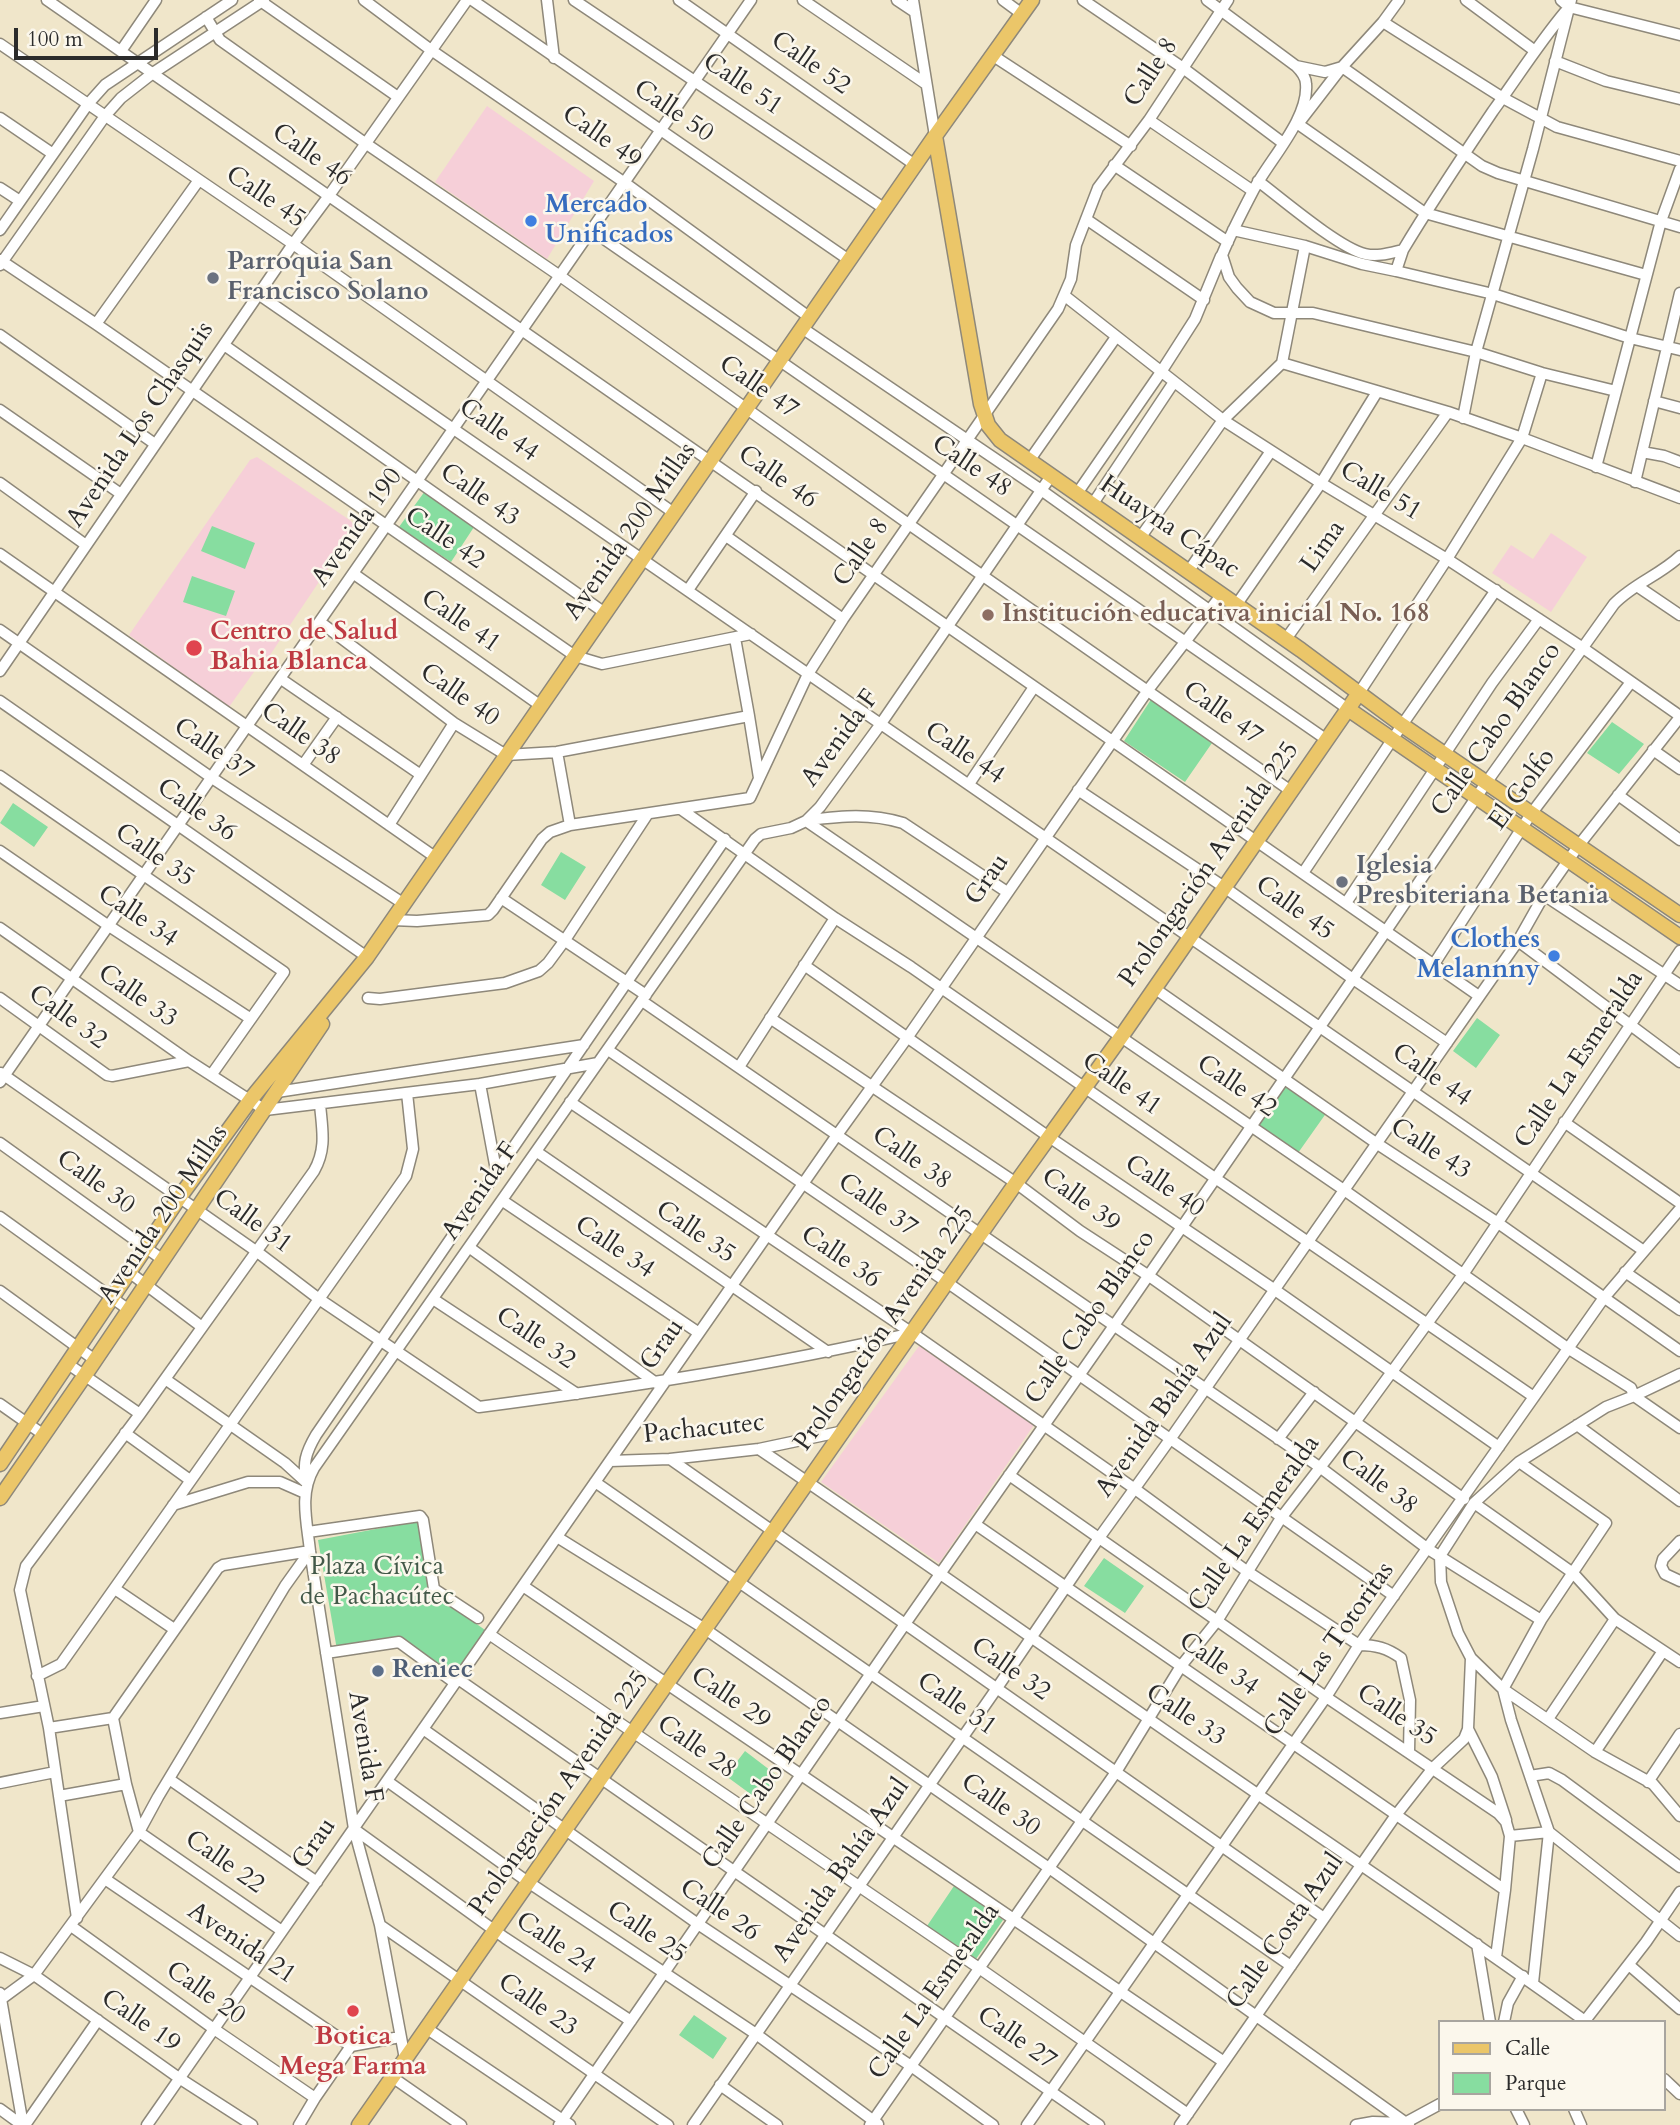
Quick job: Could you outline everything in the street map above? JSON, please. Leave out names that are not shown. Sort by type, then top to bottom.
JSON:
[{"type":"main road","name":"Avenida 200 Millas","points":[[0,1498],[435,857],[1031,0]]},
{"type":"main road","name":"Huayna Cápac","points":[[935,135],[985,416],[1000,440],[1237,604],[1402,725],[1680,915]]},
{"type":"main road","name":"Prolongación Avenida 225","points":[[359,2125],[1359,693]]},
{"type":"main road","name":"Huayna Cápac","points":[[1348,709],[1680,937]]},
{"type":"main road","name":"Avenida 200 Millas","points":[[0,1464],[179,1198],[251,1099],[367,957]]},
{"type":"street","name":"Calle 46","points":[[47,0],[1479,996]]},
{"type":"street","points":[[0,230],[88,104],[105,85],[232,0]]},
{"type":"street","name":"Calle 49","points":[[364,0],[431,50],[625,183],[805,323],[967,442]]},
{"type":"street","name":"Avenida Los Chasquis","points":[[0,671],[293,244],[431,50],[470,0]]},
{"type":"street","name":"Calle 50","points":[[470,0],[849,260]]},
{"type":"street","points":[[547,0],[554,58]]},
{"type":"street","name":"Calle 51","points":[[574,0],[885,209]]},
{"type":"street","name":"Calle 52","points":[[678,0],[915,165]]},
{"type":"street","name":"Avenida 190","points":[[1,1076],[109,926],[751,0]]},
{"type":"street","points":[[803,0],[926,84]]},
{"type":"street","points":[[897,0],[914,6]]},
{"type":"street","points":[[1003,0],[1022,13]]},
{"type":"street","points":[[1083,0],[1183,68],[1283,143]]},
{"type":"street","points":[[1207,0],[1302,73],[1307,83],[1298,124]]},
{"type":"street","name":"Calle 8","points":[[392,920],[417,921],[488,915],[542,838],[570,825],[750,798],[808,674],[1058,309],[1071,279],[1076,245],[1098,188],[1149,120],[1228,0]]},
{"type":"street","points":[[1076,495],[1195,319],[1233,230],[1283,143],[1399,0]]},
{"type":"street","points":[[1465,0],[1535,51]]},
{"type":"street","points":[[121,51],[153,1]]},
{"type":"street","points":[[1,263],[121,98],[153,73],[262,1],[398,97]]},
{"type":"street","points":[[1395,271],[1403,250],[1425,213],[1567,2]]},
{"type":"street","points":[[1567,2],[1680,35]]},
{"type":"street","points":[[1463,418],[1476,352],[1525,180],[1567,2]]},
{"type":"street","name":"Huayna Cápac","points":[[914,6],[935,135]]},
{"type":"street","name":"Calle 47","points":[[206,17],[220,40],[365,143],[560,275],[909,525],[1291,791]]},
{"type":"street","points":[[1383,22],[1503,98],[1541,118],[1576,133],[1680,161]]},
{"type":"street","name":"Calle 45","points":[[0,44],[293,244],[674,513]]},
{"type":"street","points":[[992,55],[1131,146]]},
{"type":"street","points":[[1555,61],[1606,81],[1680,99]]},
{"type":"street","points":[[1296,66],[1325,72],[1342,67]]},
{"type":"street","points":[[1342,67],[1482,166],[1680,228]]},
{"type":"street","points":[[0,118],[53,154]]},
{"type":"street","points":[[1149,120],[1363,254],[1378,256],[1403,250]]},
{"type":"street","points":[[1298,124],[1425,213],[1646,275]]},
{"type":"street","points":[[1114,165],[1228,242]]},
{"type":"street","points":[[1596,467],[1646,275],[1680,169]]},
{"type":"street","points":[[96,324],[199,180]]},
{"type":"street","points":[[0,188],[20,201]]},
{"type":"street","points":[[1086,219],[1203,299]]},
{"type":"street","name":"Calle 48","points":[[591,230],[1327,740]]},
{"type":"street","points":[[1233,230],[1305,246],[1362,264],[1493,294],[1630,338],[1680,351]]},
{"type":"street","points":[[1140,538],[1223,420],[1282,363],[1305,246]]},
{"type":"street","points":[[1222,255],[1229,277],[1250,302],[1274,313],[1313,313],[1476,352],[1542,373],[1616,391]]},
{"type":"street","name":"Calle 42","points":[[1,263],[96,324],[575,656],[602,664],[751,634]]},
{"type":"street","points":[[1635,482],[1680,293]]},
{"type":"street","name":"Calle 44","points":[[258,294],[1644,1251]]},
{"type":"street","name":"Calle 51","points":[[1065,296],[1223,420],[1496,590],[1680,716]]},
{"type":"street","points":[[0,335],[155,444]]},
{"type":"street","points":[[1030,461],[1116,337]]},
{"type":"street","name":"Calle 43","points":[[224,345],[605,612]]},
{"type":"street","points":[[1282,363],[1448,412],[1680,498]]},
{"type":"street","name":"Prolongación Avenida 225","points":[[1359,693],[1522,438],[1542,373]]},
{"type":"street","points":[[1092,505],[1174,382]]},
{"type":"street","points":[[1237,604],[1321,483],[1377,392]]},
{"type":"street","points":[[1654,401],[1680,408]]},
{"type":"street","points":[[0,410],[121,494]]},
{"type":"street","name":"Lima","points":[[1286,639],[1448,412]]},
{"type":"street","name":"Huayna Cápac","points":[[967,442],[1041,491],[1348,709]]},
{"type":"street","points":[[1188,572],[1271,451]]},
{"type":"street","points":[[1642,452],[1680,462]]},
{"type":"street","name":"Avenida F","points":[[405,2059],[380,1925],[354,1829],[310,1550],[306,1488],[314,1468],[755,839],[761,834],[791,828],[806,821],[820,807],[880,725],[1051,476]]},
{"type":"street","points":[[0,484],[86,545]]},
{"type":"street","points":[[688,590],[756,491]]},
{"type":"street","points":[[726,536],[844,619]]},
{"type":"street","name":"Calle 38","points":[[0,554],[435,857]]},
{"type":"street","name":"Calle Cabo Blanco","points":[[564,2123],[594,2074],[1149,1276],[1486,783],[1614,604],[1625,592],[1680,556]]},
{"type":"street","points":[[1667,566],[1680,574]]},
{"type":"street","name":"Calle 41","points":[[354,574],[541,706]]},
{"type":"street","points":[[1637,586],[1680,615]]},
{"type":"street","points":[[1303,873],[1496,590]]},
{"type":"street","name":"Grau","points":[[147,2125],[610,1461],[662,1381],[908,1038],[1148,690],[1222,594]]},
{"type":"street","points":[[1346,903],[1444,754],[1539,619]]},
{"type":"street","name":"Calle 40","points":[[320,622],[454,723],[506,755]]},
{"type":"street","name":"Calle 37","points":[[0,630],[212,778],[404,904]]},
{"type":"street","points":[[735,638],[759,779]]},
{"type":"street","points":[[281,679],[421,775]]},
{"type":"street","name":"El Golfo","points":[[1434,964],[1531,814],[1631,682]]},
{"type":"street","points":[[969,784],[1034,687]]},
{"type":"street","name":"Calle 36","points":[[0,701],[367,957]]},
{"type":"street","points":[[506,755],[557,752],[749,716]]},
{"type":"street","name":"Avenida Bahía Azul","points":[[693,2125],[1099,1538],[1518,941],[1568,860],[1680,716]]},
{"type":"street","points":[[303,765],[337,717]]},
{"type":"street","points":[[389,825],[454,723]]},
{"type":"street","points":[[1653,750],[1680,769]]},
{"type":"street","points":[[557,752],[570,825]]},
{"type":"street","name":"Calle 35","points":[[0,776],[284,972],[251,1020]]},
{"type":"street","name":"Calle 45","points":[[1078,790],[1224,887],[1447,1043]]},
{"type":"street","points":[[1618,795],[1680,840]]},
{"type":"street","name":"Calle 41","points":[[682,810],[835,918],[1052,1064],[1534,1397]]},
{"type":"street","points":[[368,998],[380,999],[505,983],[539,971],[565,940],[647,815]]},
{"type":"street","points":[[806,821],[868,815],[903,822],[1007,892]]},
{"type":"street","name":"Calle 42","points":[[806,821],[1345,1190],[1569,1349],[1631,1388],[1634,1396],[1680,1428]]},
{"type":"street","points":[[306,1488],[303,1468],[307,1451],[316,1435],[724,839]]},
{"type":"street","name":"Calle 34","points":[[0,851],[251,1020]]},
{"type":"street","points":[[1544,895],[1680,985]]},
{"type":"street","name":"Calle 38","points":[[501,898],[628,982],[644,998],[739,1067],[1321,1468],[1428,1549],[1541,1620]]},
{"type":"street","points":[[739,1067],[835,918]]},
{"type":"street","name":"Calle 33","points":[[0,928],[189,1061],[265,1110]]},
{"type":"street","points":[[1518,941],[1680,1062]]},
{"type":"street","name":"Calle La Esmeralda","points":[[874,2124],[911,2066],[1116,1772],[1147,1718],[1181,1666],[1217,1621],[1281,1518],[1321,1468],[1464,1273],[1680,951]]},
{"type":"street","name":"Calle 40","points":[[804,965],[1499,1447]]},
{"type":"street","name":"Calle 43","points":[[1154,988],[1680,1351]]},
{"type":"street","name":"Calle 32","points":[[0,998],[107,1075],[189,1061]]},
{"type":"street","name":"Calle 39","points":[[770,1018],[1016,1183],[1080,1231],[1149,1276],[1573,1573],[1615,1619],[1680,1662]]},
{"type":"street","points":[[212,1074],[251,1020]]},
{"type":"street","points":[[277,1092],[584,1045]]},
{"type":"street","name":"Calle 37","points":[[608,1050],[1171,1438],[1394,1596]]},
{"type":"street","points":[[265,1110],[480,1084],[598,1063]]},
{"type":"street","name":"Calle 31","points":[[1,1076],[256,1251],[319,1299],[479,1407],[577,1394]]},
{"type":"street","points":[[480,1084],[496,1170]]},
{"type":"street","points":[[37,1676],[61,1664],[406,1176],[413,1149],[407,1093]]},
{"type":"street","name":"Calle 36","points":[[570,1102],[912,1333],[1135,1489],[1248,1572],[1359,1645]]},
{"type":"street","points":[[74,1922],[49,1728],[20,1590],[22,1577],[26,1566],[140,1414],[314,1171],[323,1147],[320,1104]]},
{"type":"street","points":[[1564,1122],[1679,1210]]},
{"type":"street","name":"Calle 30","points":[[0,1143],[163,1260]]},
{"type":"street","name":"Calle 35","points":[[537,1152],[828,1352]]},
{"type":"street","name":"Calle 34","points":[[503,1201],[699,1333]]},
{"type":"street","name":"Calle Las Totoritas","points":[[1027,2125],[1326,1697],[1359,1645],[1428,1549],[1469,1501],[1499,1447],[1603,1299],[1679,1210]]},
{"type":"street","points":[[0,1217],[129,1310]]},
{"type":"street","points":[[470,1248],[662,1381]]},
{"type":"street","points":[[129,1272],[202,1327]]},
{"type":"street","points":[[1625,1272],[1680,1310]]},
{"type":"street","points":[[0,1291],[95,1360]]},
{"type":"street","name":"Calle 32","points":[[433,1299],[577,1394]]},
{"type":"street","points":[[577,1394],[828,1352],[912,1333]]},
{"type":"street","points":[[68,1364],[140,1414]]},
{"type":"street","points":[[1680,1374],[1606,1407],[1518,1462],[1469,1501],[1440,1556],[1441,1582],[1458,1633],[1471,1658],[1503,1689],[1595,1752],[1653,1784],[1680,1816]]},
{"type":"street","points":[[165,1378],[285,1463],[306,1488]]},
{"type":"street","points":[[1279,1439],[1314,1392]]},
{"type":"street","points":[[0,1404],[44,1435]]},
{"type":"street","points":[[1577,1425],[1680,1501]]},
{"type":"street","name":"Pachacutec","points":[[610,1461],[670,1459],[759,1449],[844,1431]]},
{"type":"street","points":[[125,1433],[190,1480]]},
{"type":"street","name":"Calle 33","points":[[759,1449],[1587,2018]]},
{"type":"street","name":"Calle 32","points":[[670,1459],[1324,1918]]},
{"type":"street","points":[[1518,1462],[1605,1523],[1541,1620],[1503,1689],[1549,1832],[1533,1983]]},
{"type":"street","name":"Calle 35","points":[[1009,1475],[1326,1697],[1498,1813],[1506,1822]]},
{"type":"street","points":[[173,1505],[248,1482],[280,1482],[306,1488]]},
{"type":"street","name":"Calle 31","points":[[595,1482],[1291,1966]]},
{"type":"street","points":[[1668,1492],[1680,1494]]},
{"type":"street","points":[[308,1532],[420,1516],[423,1520],[434,1589],[478,1618]]},
{"type":"street","name":"Calle 34","points":[[975,1524],[1506,1890]]},
{"type":"street","name":"Calle 30","points":[[557,1537],[705,1629],[1049,1868],[1406,2124]]},
{"type":"street","points":[[1680,1541],[1663,1559],[1661,1566],[1665,1574],[1680,1581]]},
{"type":"street","points":[[139,1832],[113,1718],[213,1573],[223,1565],[310,1550]]},
{"type":"street","points":[[23,2125],[0,1998],[34,1975],[139,1832],[285,1586],[310,1550]]},
{"type":"street","name":"Calle 29","points":[[523,1586],[1224,2062]]},
{"type":"street","points":[[115,1590],[174,1629]]},
{"type":"street","points":[[1548,1719],[1615,1619]]},
{"type":"street","name":"Calle 28","points":[[489,1634],[634,1731],[1188,2114]]},
{"type":"street","name":"Calle 27","points":[[326,1653],[399,1642],[602,1777],[1099,2125]]},
{"type":"street","points":[[1359,1645],[1388,1649],[1401,1658],[1410,1700],[1409,1752]]},
{"type":"street","points":[[1595,1752],[1663,1651]]},
{"type":"street","points":[[1471,1658],[1468,1729],[1492,1777],[1510,1836],[1506,1890],[1496,1957]]},
{"type":"street","points":[[0,1713],[44,1706]]},
{"type":"street","points":[[49,1728],[113,1718]]},
{"type":"street","name":"Calle 26","points":[[423,1729],[698,1924],[911,2066],[993,2125]]},
{"type":"street","name":"Calle Costa Azul","points":[[1180,2125],[1396,1815],[1433,1768],[1464,1739],[1468,1729]]},
{"type":"street","points":[[1648,1782],[1680,1734]]},
{"type":"street","points":[[0,1783],[55,1772]]},
{"type":"street","points":[[1530,1776],[1549,1773],[1562,1780],[1680,1867]]},
{"type":"street","points":[[169,1779],[317,1882]]},
{"type":"street","name":"Calle 25","points":[[387,1781],[528,1882],[756,2034],[874,2124]]},
{"type":"street","points":[[59,1796],[126,1784]]},
{"type":"street","name":"Calle 24","points":[[354,1829],[495,1930],[631,2021]]},
{"type":"street","name":"Calle 22","points":[[139,1832],[282,1931]]},
{"type":"street","points":[[1510,1836],[1549,1832],[1680,1936]]},
{"type":"street","name":"Avenida 21","points":[[105,1879],[351,2046]]},
{"type":"street","points":[[1587,2018],[1629,1965],[1680,1892]]},
{"type":"street","name":"Calle 20","points":[[74,1922],[214,2029],[315,2098]]},
{"type":"street","name":"Calle 23","points":[[380,1925],[668,2125]]},
{"type":"street","points":[[1478,1944],[1490,2020]]},
{"type":"street","name":"Calle 19","points":[[0,1958],[34,1975],[179,2078],[252,2125]]},
{"type":"street","points":[[1629,1965],[1680,2009]]},
{"type":"street","points":[[1504,2020],[1508,2004],[1523,1976]]},
{"type":"street","points":[[23,2125],[98,2020]]},
{"type":"street","points":[[426,2028],[564,2123]]},
{"type":"street","points":[[299,2125],[351,2046],[400,2037]]},
{"type":"street","points":[[392,2077],[461,2125]]},
{"type":"street","points":[[1666,2081],[1680,2094]]},
{"type":"street","points":[[720,2085],[777,2125]]},
{"type":"street","points":[[1356,2125],[1373,2122],[1406,2124],[1438,2105]]},
{"type":"street","points":[[0,2109],[23,2125]]},
{"type":"shaded area","name":"Mercado Unificados","points":[[487,106],[594,181],[547,259],[435,182]]},
{"type":"shaded area","points":[[257,457],[351,521],[355,528],[264,664],[261,662],[229,707],[129,635],[250,460]]},
{"type":"shaded area","points":[[1551,533],[1587,557],[1551,612],[1492,573],[1511,545],[1533,559]]},
{"type":"shaded area","points":[[919,1346],[1034,1425],[939,1563],[821,1482]]},
{"type":"green space","points":[[425,491],[474,527],[451,562],[399,527]]},
{"type":"green space","points":[[212,526],[255,543],[245,569],[201,551]]},
{"type":"green space","points":[[192,576],[235,591],[226,616],[183,602]]},
{"type":"green space","points":[[1152,698],[1212,743],[1185,782],[1124,741]]},
{"type":"green space","points":[[1612,722],[1644,744],[1619,774],[1587,753]]},
{"type":"green space","points":[[13,803],[48,827],[34,847],[0,823]]},
{"type":"green space","points":[[561,852],[586,867],[565,900],[541,885]]},
{"type":"green space","points":[[1477,1018],[1500,1035],[1476,1068],[1453,1051]]},
{"type":"green space","points":[[1288,1084],[1327,1112],[1298,1153],[1258,1125]]},
{"type":"green space","name":"Plaza Cívica de Pachacútec","points":[[418,1521],[432,1593],[488,1632],[455,1678],[398,1640],[337,1650],[318,1540]]},
{"type":"green space","points":[[1104,1558],[1144,1586],[1125,1613],[1084,1586]]},
{"type":"green space","points":[[745,1751],[779,1777],[760,1801],[726,1776]]},
{"type":"green space","points":[[954,1886],[1003,1920],[976,1959],[927,1926]]},
{"type":"green space","points":[[694,2015],[727,2038],[713,2059],[679,2035]]},
{"type":"place","name":"Mercado Unificados","points":[[531,221]]},
{"type":"place","name":"Parroquia San Francisco Solano","points":[[213,278]]},
{"type":"place","name":"Institución educativa inicial No. 168","points":[[988,615]]},
{"type":"place","name":"Centro de Salud Bahia Blanca","points":[[194,648]]},
{"type":"place","name":"Iglesia Presbiteriana Betania","points":[[1342,882]]},
{"type":"place","name":"Clothes Melannny","points":[[1554,956]]},
{"type":"place","name":"Reniec","points":[[378,1671]]},
{"type":"place","name":"Botica Mega Farma","points":[[353,2011]]}]
